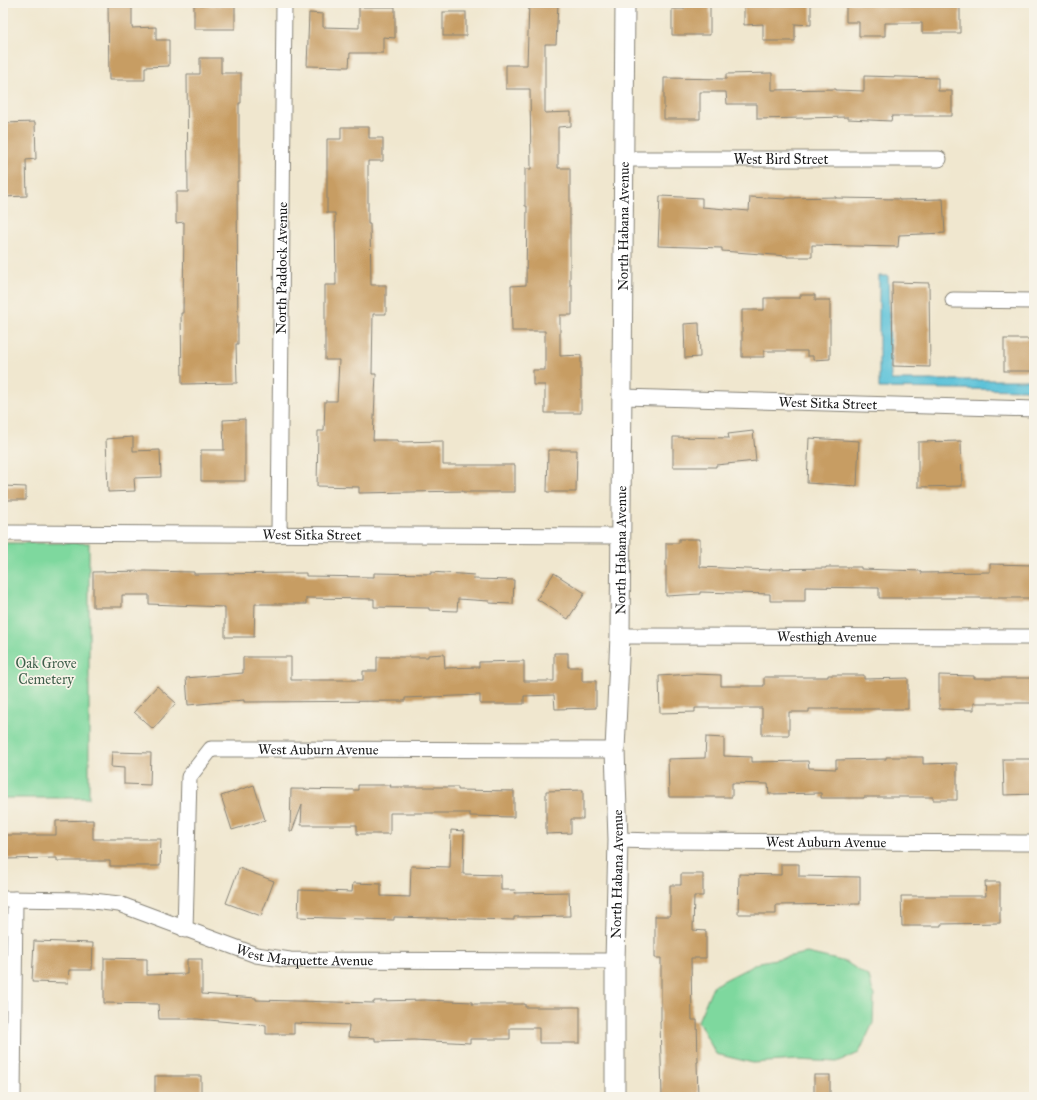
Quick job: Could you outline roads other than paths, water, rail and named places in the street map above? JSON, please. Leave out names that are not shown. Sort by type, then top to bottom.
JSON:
[{"type":"street","name":"North Paddock Avenue","points":[[279,534],[284,3]]},
{"type":"street","name":"North Habana Avenue","points":[[614,1097],[618,840],[615,750],[620,636],[625,3]]},
{"type":"street","name":"West Bird Street","points":[[623,159],[939,159]]},
{"type":"street","points":[[953,300],[1034,301]]},
{"type":"street","name":"West Sitka Street","points":[[623,398],[1034,409]]},
{"type":"street","name":"West Sitka Street","points":[[3,533],[620,536]]},
{"type":"street","name":"Westhigh Avenue","points":[[620,636],[1034,637]]},
{"type":"street","name":"West Auburn Avenue","points":[[185,930],[190,777],[211,749],[615,750]]},
{"type":"street","name":"West Auburn Avenue","points":[[618,840],[1034,843]]},
{"type":"street","points":[[9,899],[13,1097]]},
{"type":"street","name":"West Marquette Avenue","points":[[9,899],[84,900],[120,904],[185,930],[256,955],[290,960],[615,961]]},
{"type":"water","points":[[879,276],[888,276],[891,380],[1034,380],[1034,390],[879,388]]},
{"type":"park label","name":"Oak Grove Cemetery","points":[[46,672]]}]
